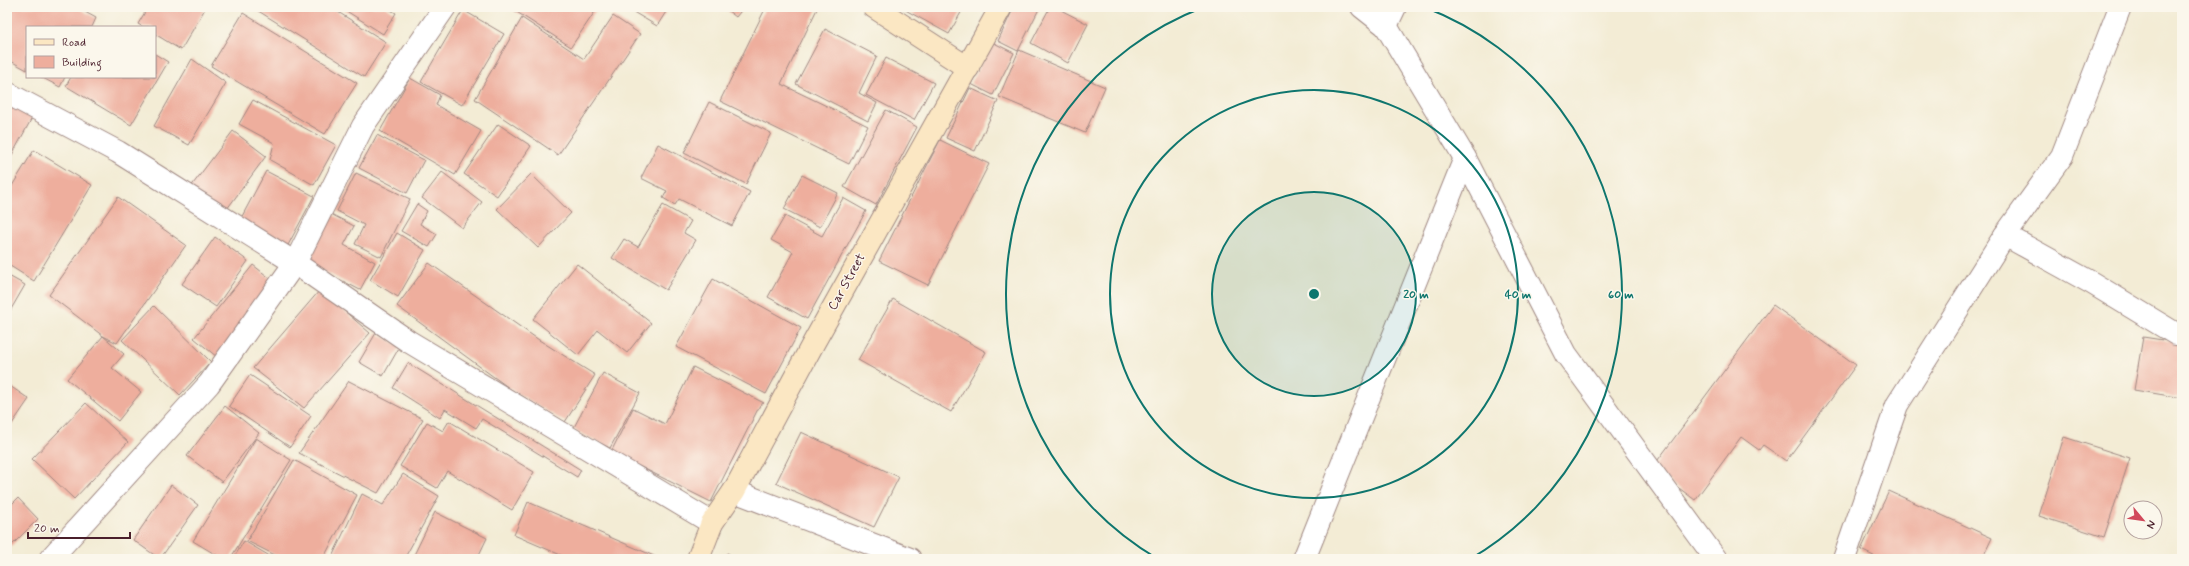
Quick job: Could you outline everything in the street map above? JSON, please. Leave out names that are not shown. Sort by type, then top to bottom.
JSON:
[{"type":"street","points":[[50,559],[209,384],[295,263],[363,126],[445,7]]},
{"type":"street","points":[[874,7],[968,68]]},
{"type":"street","name":"Car Street","points":[[698,559],[712,523],[734,491],[814,342],[1001,7]]},
{"type":"street","points":[[1362,7],[1386,26],[1465,158],[1566,354],[1716,559]]},
{"type":"street","points":[[1386,26],[1395,7]]},
{"type":"street","points":[[1844,559],[1897,405],[2005,235],[2062,156],[2120,7]]},
{"type":"street","points":[[7,93],[118,152],[295,263],[408,341],[712,523]]},
{"type":"street","points":[[1304,559],[1465,158]]},
{"type":"street","points":[[2005,235],[2092,283],[2176,334],[2182,335]]},
{"type":"street","points":[[734,491],[910,559]]},
{"type":"building","points":[[7,7],[76,7],[96,18],[92,26],[26,26],[26,69],[7,59]]},
{"type":"building","points":[[148,7],[206,7],[181,50],[156,35],[156,26],[141,26],[138,24]]},
{"type":"building","points":[[252,7],[330,7],[386,42],[364,77]]},
{"type":"building","points":[[340,7],[385,7],[396,13],[383,34]]},
{"type":"building","points":[[509,7],[598,7],[571,47]]},
{"type":"building","points":[[625,7],[669,7],[657,26]]},
{"type":"building","points":[[723,7],[744,7],[736,17]]},
{"type":"building","points":[[766,7],[812,7],[817,9],[781,84],[868,126],[849,164],[720,101]]},
{"type":"building","points":[[900,7],[964,7],[949,34]]},
{"type":"building","points":[[1014,7],[1040,7],[1018,51],[998,41]]},
{"type":"building","points":[[1050,7],[1055,7],[1088,24],[1068,63],[1031,43]]},
{"type":"building","points":[[463,10],[504,34],[462,105],[421,82]]},
{"type":"building","points":[[243,13],[357,83],[325,134],[211,66]]},
{"type":"building","points":[[613,16],[640,34],[558,155],[475,99],[522,18],[584,59]]},
{"type":"building","points":[[825,29],[877,56],[859,93],[877,103],[868,121],[796,84]]},
{"type":"building","points":[[992,42],[1014,53],[993,95],[971,84]]},
{"type":"building","points":[[1019,50],[1105,87],[1085,133],[999,97]]},
{"type":"building","points":[[156,55],[168,62],[131,125],[66,86],[70,78],[156,78]]},
{"type":"building","points":[[886,58],[934,83],[914,120],[866,95]]},
{"type":"building","points":[[192,59],[226,83],[189,145],[154,126]]},
{"type":"building","points":[[43,78],[64,78],[60,87]]},
{"type":"building","points":[[410,78],[440,95],[436,105],[481,131],[455,175],[380,131]]},
{"type":"building","points":[[970,88],[998,101],[975,151],[946,138]]},
{"type":"building","points":[[253,100],[336,145],[314,185],[270,160],[274,143],[239,124]]},
{"type":"building","points":[[7,102],[33,116],[7,164]]},
{"type":"building","points":[[709,102],[771,133],[746,184],[684,153]]},
{"type":"building","points":[[886,110],[917,127],[876,205],[844,187]]},
{"type":"building","points":[[498,124],[531,146],[497,196],[464,174]]},
{"type":"building","points":[[233,131],[266,156],[224,213],[190,188]]},
{"type":"building","points":[[377,135],[424,160],[407,193],[359,168]]},
{"type":"building","points":[[940,140],[989,164],[928,285],[879,261]]},
{"type":"building","points":[[658,144],[750,192],[732,226],[679,199],[675,205],[663,198],[667,191],[641,178]]},
{"type":"building","points":[[34,150],[92,185],[34,281],[7,264],[7,194]]},
{"type":"building","points":[[266,171],[314,196],[286,249],[238,224]]},
{"type":"building","points":[[442,172],[482,202],[462,228],[422,198]]},
{"type":"building","points":[[356,173],[410,199],[381,257],[355,244],[364,225],[337,211]]},
{"type":"building","points":[[531,174],[571,213],[538,248],[497,209]]},
{"type":"building","points":[[802,175],[838,193],[820,227],[784,209]]},
{"type":"building","points":[[118,197],[186,245],[117,343],[103,336],[49,295]]},
{"type":"building","points":[[843,198],[866,211],[807,319],[768,297],[793,252],[771,240],[785,216],[822,236]]},
{"type":"building","points":[[417,204],[427,211],[420,224],[437,234],[429,247],[401,231]]},
{"type":"building","points":[[663,205],[691,221],[684,233],[696,240],[666,290],[612,258],[624,239],[638,247]]},
{"type":"building","points":[[329,213],[354,226],[344,245],[375,262],[360,290],[303,260]]},
{"type":"building","points":[[397,233],[425,250],[398,297],[370,280]]},
{"type":"building","points":[[215,237],[248,261],[216,307],[182,284]]},
{"type":"building","points":[[429,263],[539,340],[595,375],[565,422],[509,388],[397,306]]},
{"type":"building","points":[[577,264],[651,323],[627,353],[598,330],[578,355],[533,319]]},
{"type":"building","points":[[253,265],[276,283],[217,357],[194,338]]},
{"type":"building","points":[[7,275],[25,285],[10,311],[7,309]]},
{"type":"building","points":[[713,279],[801,328],[766,394],[676,347]]},
{"type":"building","points":[[320,290],[370,333],[304,408],[253,368]]},
{"type":"building","points":[[893,299],[986,352],[951,412],[858,360]]},
{"type":"building","points":[[1773,305],[1856,365],[1786,461],[1763,445],[1759,450],[1741,437],[1695,500],[1652,468]]},
{"type":"building","points":[[154,306],[211,362],[180,395],[122,340]]},
{"type":"building","points":[[376,333],[400,346],[383,376],[359,362]]},
{"type":"building","points":[[103,336],[124,354],[112,368],[141,392],[118,421],[67,379]]},
{"type":"building","points":[[2143,337],[2182,343],[2182,398],[2134,390]]},
{"type":"building","points":[[408,363],[581,470],[577,477],[482,419],[476,428],[445,409],[440,418],[393,388]]},
{"type":"building","points":[[693,367],[764,403],[760,405],[711,502],[611,452],[633,408],[665,424]]},
{"type":"building","points":[[603,373],[640,393],[610,448],[573,429]]},
{"type":"building","points":[[250,375],[311,416],[290,447],[229,406]]},
{"type":"building","points":[[349,381],[423,419],[378,493],[299,453]]},
{"type":"building","points":[[7,384],[29,399],[12,424],[7,421]]},
{"type":"building","points":[[86,403],[128,442],[74,499],[32,459]]},
{"type":"building","points":[[225,406],[259,433],[222,482],[187,456]]},
{"type":"building","points":[[449,421],[534,472],[512,510],[447,471],[437,488],[400,466],[427,422],[443,431]]},
{"type":"building","points":[[801,432],[899,477],[874,527],[776,483]]},
{"type":"building","points":[[2064,437],[2130,458],[2104,537],[2039,516]]},
{"type":"building","points":[[256,438],[291,460],[230,559],[223,559],[193,541]]},
{"type":"building","points":[[294,460],[357,495],[323,559],[283,559],[247,541]]},
{"type":"building","points":[[403,474],[439,496],[404,559],[331,559],[362,494],[383,505]]},
{"type":"building","points":[[171,485],[198,505],[160,559],[133,540]]},
{"type":"building","points":[[1889,491],[1992,538],[1982,559],[1880,559],[1861,550]]},
{"type":"building","points":[[18,498],[38,519],[7,550],[7,509]]},
{"type":"building","points":[[528,502],[661,559],[570,559],[514,535]]},
{"type":"building","points":[[435,512],[487,538],[477,559],[412,559]]},
{"type":"building","points":[[244,541],[275,559],[233,559]]},
{"type":"building","points":[[727,553],[740,559],[724,559]]}]
